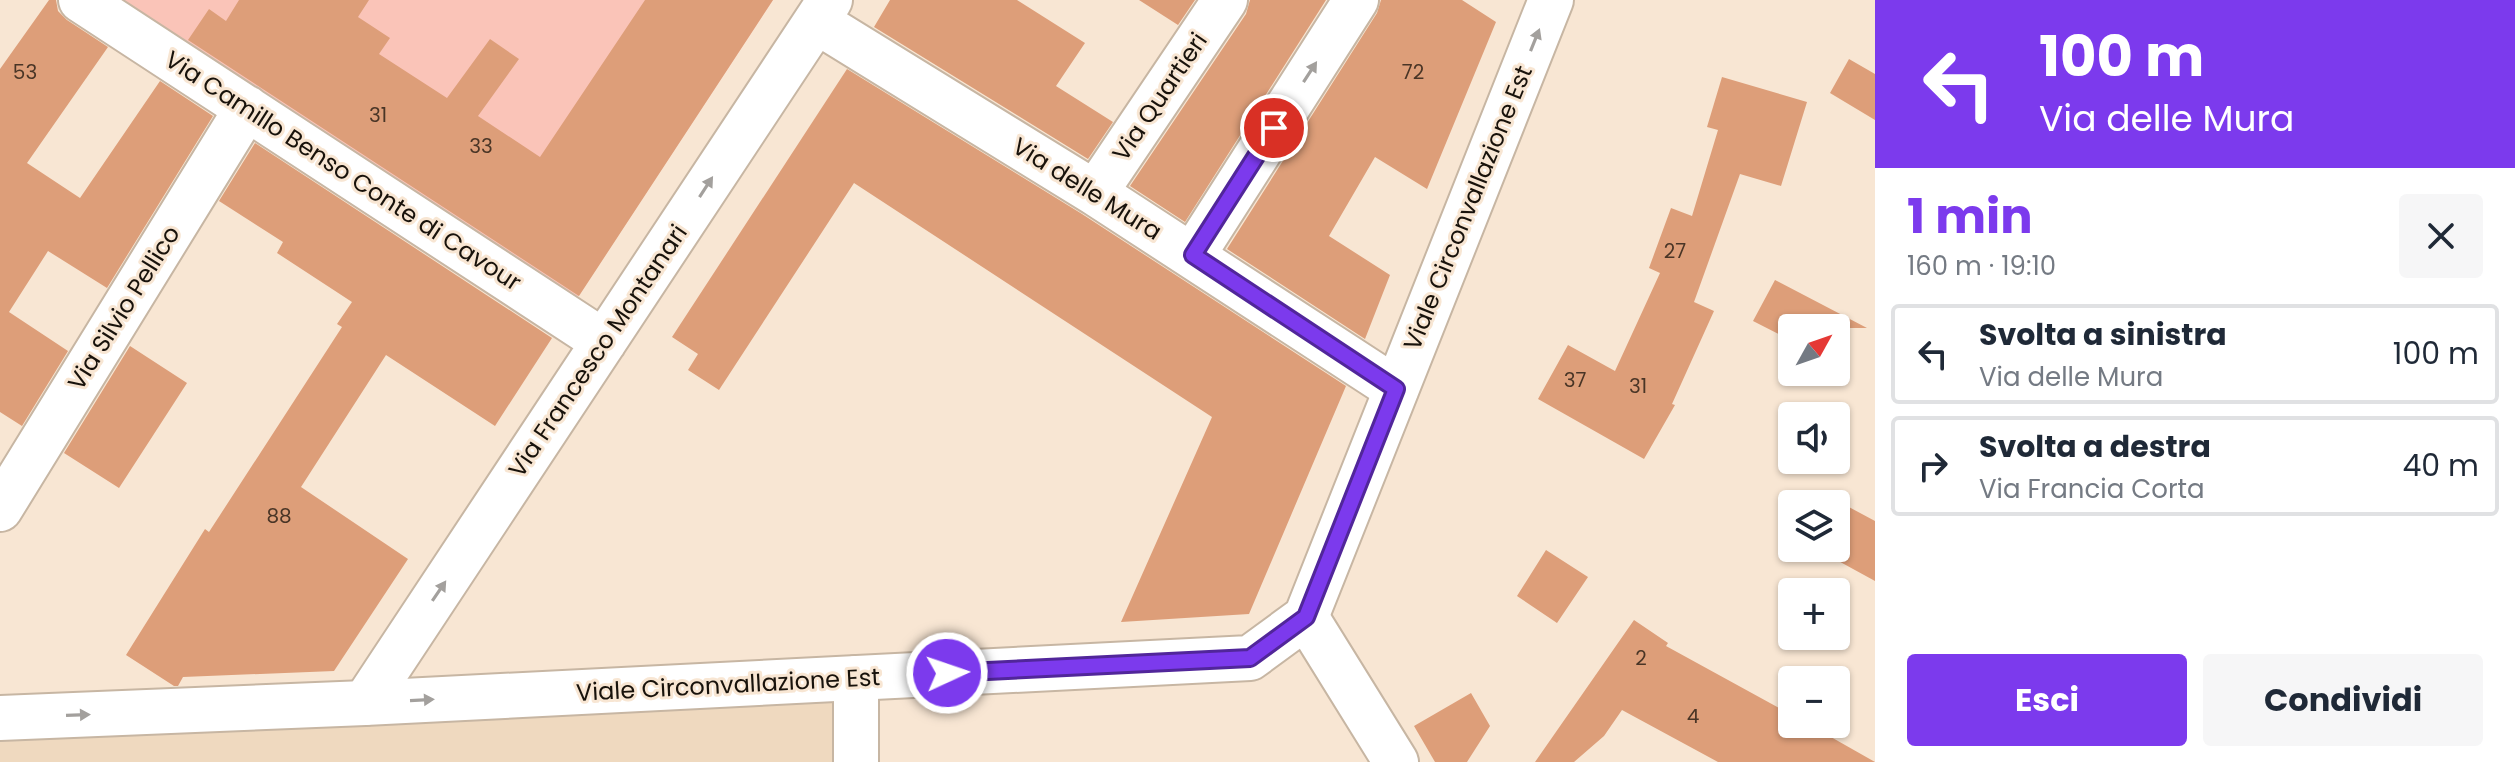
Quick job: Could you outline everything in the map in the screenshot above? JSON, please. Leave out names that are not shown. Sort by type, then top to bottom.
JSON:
[{"type":"street","name":"Via Camillo Benso Conte di Cavour","points":[[81,0],[604,342]]},
{"type":"street","name":"Via Quartieri","points":[[1095,193],[1225,0]]},
{"type":"street","points":[[1193,255],[1356,0]]},
{"type":"street","name":"Viale Circonvallazione Est","points":[[0,718],[365,703],[1250,658],[1306,617],[1551,0]]},
{"type":"street","name":"Via delle Mura","points":[[823,11],[1396,389]]},
{"type":"street","name":"Via Francesco Montanari","points":[[365,703],[823,11]]},
{"type":"street","name":"Via Silvio Pellico","points":[[0,509],[247,108]]},
{"type":"street","points":[[1306,617],[1396,762]]},
{"type":"street","points":[[856,678],[856,762]]},
{"type":"shaded area","points":[[117,0],[773,0],[577,298]]},
{"type":"shaded area","points":[[842,681],[848,762],[0,762],[0,718]]},
{"type":"building","points":[[49,0],[56,0],[58,11],[67,20],[108,47],[27,163],[80,198],[160,81],[213,116],[107,288],[48,251],[9,312],[68,351],[22,426],[0,412],[0,69]]},
{"type":"building","points":[[239,0],[369,0],[358,17],[390,38],[379,54],[447,98],[490,39],[519,59],[478,116],[540,157],[645,0],[773,0],[579,296],[188,40],[209,9],[226,21]]},
{"type":"building","points":[[890,0],[1017,0],[1085,43],[1056,86],[1113,122],[1088,159],[874,27]]},
{"type":"building","points":[[1139,0],[1195,0],[1178,25]]},
{"type":"building","points":[[1250,0],[1326,0],[1185,222],[1130,186],[1246,14]]},
{"type":"building","points":[[1381,0],[1462,0],[1496,22],[1427,189],[1375,157],[1329,236],[1390,275],[1365,339],[1227,249],[1377,13]]},
{"type":"building","points":[[1849,59],[1875,74],[1875,120],[1830,93]]},
{"type":"building","points":[[847,69],[1082,214],[1346,386],[1249,614],[1121,622],[1212,417],[854,183],[719,390],[688,370],[698,354],[672,337]]},
{"type":"building","points":[[1722,77],[1807,102],[1781,186],[1740,174],[1694,302],[1714,311],[1672,404],[1675,405],[1644,459],[1538,399],[1568,345],[1615,371],[1660,273],[1649,268],[1671,208],[1692,216],[1718,130],[1707,127]]},
{"type":"building","points":[[255,143],[552,338],[495,426],[386,355],[301,487],[408,559],[334,671],[183,677],[178,686],[174,686],[126,655],[205,529],[209,532],[342,327],[337,324],[352,302],[277,253],[283,242],[219,201]]},
{"type":"building","points":[[1775,280],[1840,314],[1778,314],[1778,334],[1753,321]]},
{"type":"building","points":[[1850,319],[1867,328],[1850,328]]},
{"type":"building","points":[[130,346],[187,383],[119,488],[64,453]]},
{"type":"building","points":[[1850,508],[1875,521],[1875,581],[1840,562],[1850,562]]},
{"type":"building","points":[[1546,550],[1588,577],[1557,623],[1517,596]]},
{"type":"building","points":[[1634,620],[1668,643],[1666,646],[1778,707],[1778,738],[1833,738],[1875,762],[1718,762],[1622,710],[1604,736],[1574,762],[1535,762]]},
{"type":"building","points":[[1471,693],[1490,726],[1467,762],[1435,762],[1414,726]]},
{"type":"route","points":[[947,673],[1250,658],[1306,617],[1396,389],[1193,255],[1274,128]]}]
